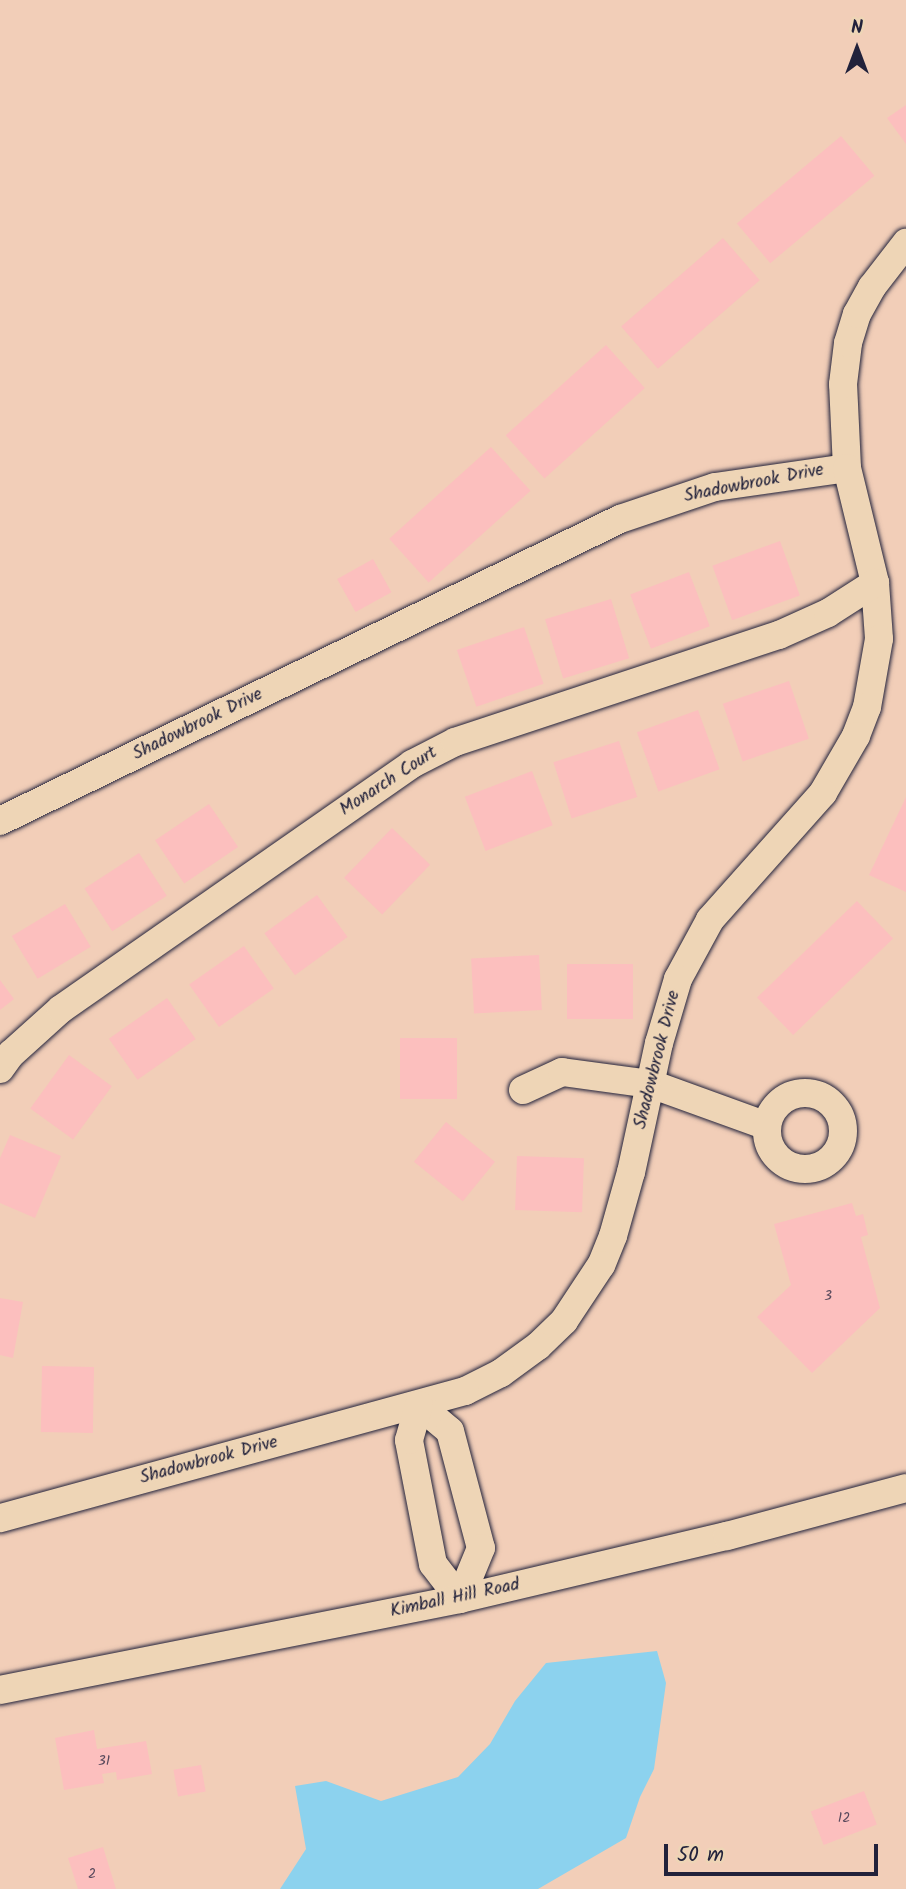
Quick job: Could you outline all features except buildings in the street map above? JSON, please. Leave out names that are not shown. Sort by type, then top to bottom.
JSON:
[{"type":"street","points":[[847,468],[843,384],[848,343],[857,314],[872,287],[906,243]]},
{"type":"street","name":"Shadowbrook Drive","points":[[0,821],[620,519],[715,488],[847,468],[874,583],[879,639],[867,707],[856,736],[823,793],[710,920],[678,979],[613,1236],[601,1265],[565,1321],[538,1346],[501,1373],[465,1391],[0,1518]]},
{"type":"street","name":"Monarch Court","points":[[0,1069],[26,1040],[61,1009],[412,764],[455,742],[779,635],[828,613],[874,583]]},
{"type":"street","points":[[523,1090],[562,1072],[651,1084],[767,1126]]},
{"type":"street","points":[[419,1405],[450,1431],[481,1548],[460,1599],[433,1564],[409,1440],[419,1405]]},
{"type":"street","name":"Kimball Hill Road","points":[[0,1690],[460,1599],[727,1536],[906,1488]]},
{"type":"water","points":[[657,1651],[666,1683],[654,1769],[640,1797],[626,1838],[538,1889],[280,1889],[306,1849],[295,1786],[326,1781],[381,1801],[458,1777],[490,1744],[515,1701],[546,1663]]}]
